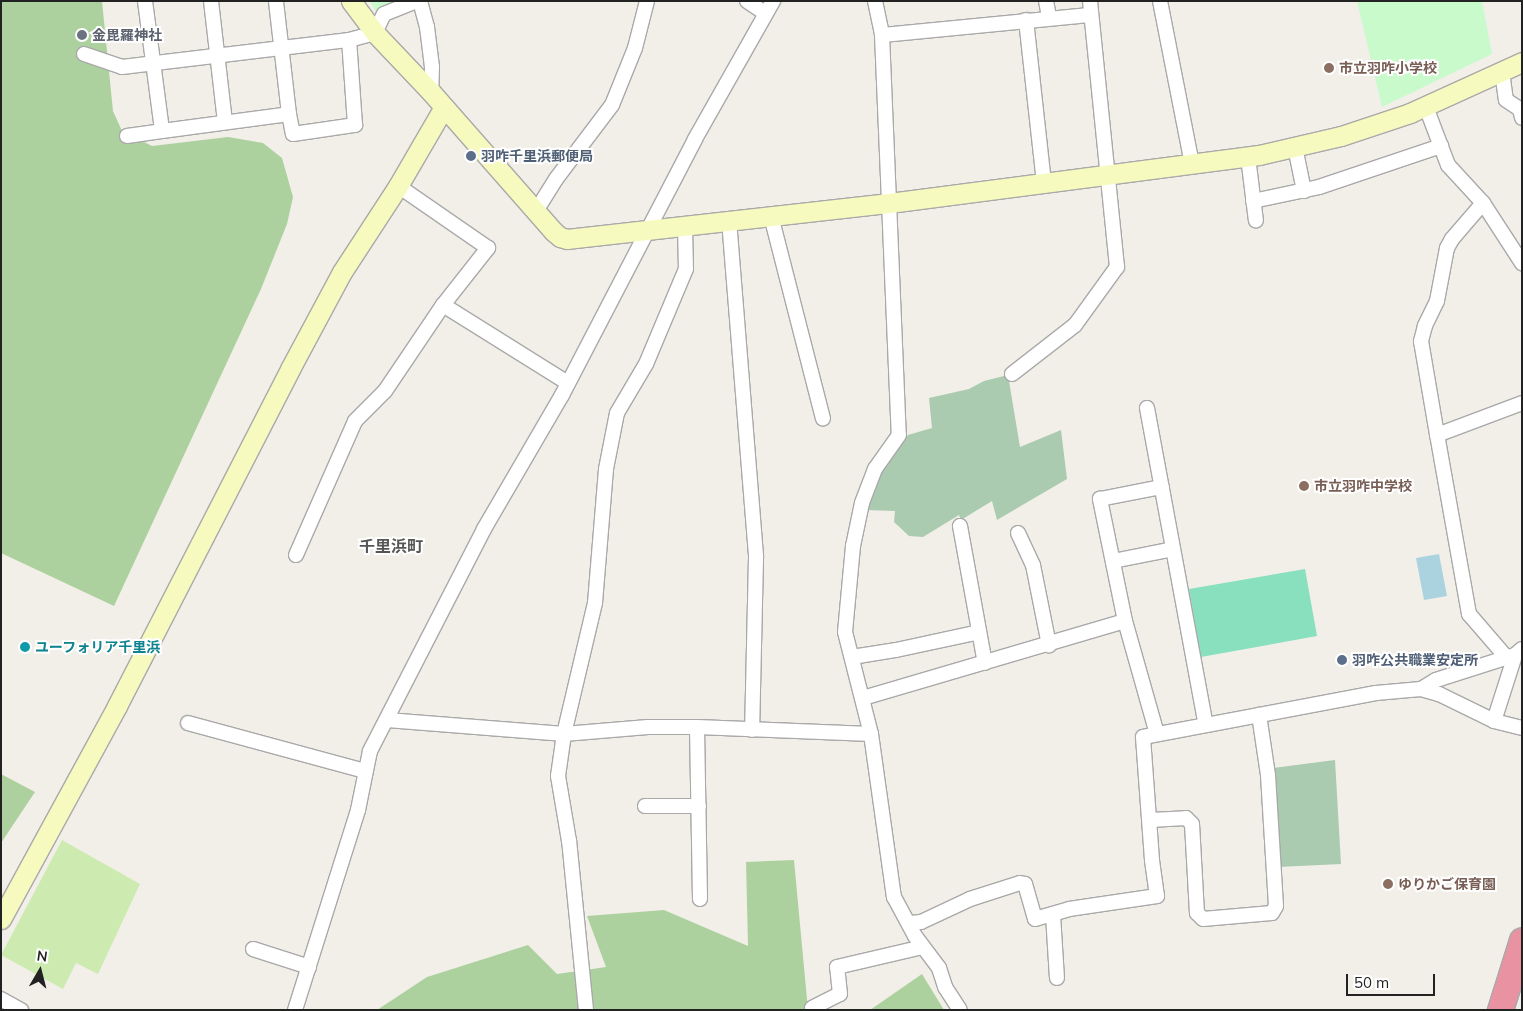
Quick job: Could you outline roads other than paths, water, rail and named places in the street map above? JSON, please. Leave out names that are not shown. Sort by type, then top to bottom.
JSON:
[{"type":"highway","points":[[1500,1010],[1518,965],[1522,940]]},
{"type":"street","points":[[145,1],[162,131]]},
{"type":"street","points":[[210,1],[225,122]]},
{"type":"street","points":[[276,1],[293,134],[355,126],[349,40]]},
{"type":"street","points":[[351,1],[375,33],[431,92],[536,211],[560,237],[567,239],[889,203],[1248,156],[1341,136],[1426,107],[1522,62]]},
{"type":"street","points":[[84,54],[122,67],[349,40],[375,33],[384,14],[419,1],[427,27],[431,59],[431,92]]},
{"type":"street","points":[[536,211],[556,179],[612,106],[635,48],[647,1]]},
{"type":"street","points":[[295,1010],[358,810],[370,751],[484,529],[510,488],[568,384],[695,140],[769,7],[747,1]]},
{"type":"street","points":[[875,1],[882,35],[899,435],[875,469],[862,503],[853,546],[845,632],[871,734],[894,897],[923,947],[939,968],[945,987],[960,1010]]},
{"type":"street","points":[[1046,1],[1049,17]]},
{"type":"street","points":[[1160,1],[1192,164]]},
{"type":"street","points":[[882,35],[1026,20],[1090,8],[1117,267],[1075,325],[1012,374]]},
{"type":"street","points":[[1026,20],[1044,183]]},
{"type":"street","points":[[1502,72],[1506,100],[1520,109],[1522,118]]},
{"type":"street","points":[[1426,107],[1448,165],[1483,203],[1522,263]]},
{"type":"street","points":[[1,919],[117,706],[342,272],[398,186],[444,108]]},
{"type":"street","points":[[127,136],[289,114]]},
{"type":"street","points":[[1253,201],[1304,190],[1441,146]]},
{"type":"street","points":[[1295,147],[1304,190]]},
{"type":"street","points":[[1248,156],[1256,221]]},
{"type":"street","points":[[296,555],[355,422],[385,391],[443,305],[488,248],[398,186]]},
{"type":"street","points":[[1483,203],[1452,239],[1447,248],[1437,300],[1425,326],[1421,341],[1469,614],[1515,654]]},
{"type":"street","points":[[771,216],[823,418]]},
{"type":"street","points":[[729,220],[756,558],[752,730]]},
{"type":"street","points":[[586,1010],[569,841],[558,776],[564,734],[595,603],[606,469],[617,413],[646,364],[686,269],[685,227]]},
{"type":"street","points":[[443,305],[568,384]]},
{"type":"street","points":[[1437,435],[1522,403]]},
{"type":"street","points":[[1147,408],[1206,725]]},
{"type":"street","points":[[1157,734],[1125,622],[1100,499],[1162,487]]},
{"type":"street","points":[[960,526],[985,663]]},
{"type":"street","points":[[1018,533],[1033,565],[1049,645]]},
{"type":"street","points":[[1113,561],[1173,549]]},
{"type":"street","points":[[863,698],[1125,622]]},
{"type":"street","points":[[852,657],[896,650],[979,632]]},
{"type":"street","points":[[1421,689],[1436,680],[1515,654]]},
{"type":"street","points":[[1494,721],[1515,654]]},
{"type":"street","points":[[910,922],[921,922],[970,899],[1020,883],[1024,884],[1035,919],[1069,909],[1157,896],[1144,737],[1376,693],[1421,689],[1439,694],[1494,721],[1522,728]]},
{"type":"street","points":[[1150,820],[1186,818],[1192,824],[1197,912],[1203,919],[1272,914],[1276,906],[1268,776],[1259,715]]},
{"type":"street","points":[[387,720],[564,734],[648,727],[697,727],[871,734]]},
{"type":"street","points":[[188,723],[365,771]]},
{"type":"street","points":[[697,727],[700,899]]},
{"type":"street","points":[[645,806],[699,806]]},
{"type":"street","points":[[1053,915],[1057,978]]},
{"type":"street","points":[[812,1008],[840,994],[837,967],[923,947]]},
{"type":"street","points":[[253,949],[308,967]]},
{"type":"street","points":[[1,1000],[21,1010]]},
{"type":"water","points":[[1439,554],[1447,596],[1424,600],[1416,558]]},
{"type":"place","name":"金毘羅神社","points":[[82,35]]},
{"type":"place","name":"市立羽咋小学校","points":[[1329,68]]},
{"type":"place","name":"羽咋千里浜郵便局","points":[[471,156]]},
{"type":"place","name":"市立羽咋中学校","points":[[1304,486]]},
{"type":"place","name":"ユーフォリア千里浜","points":[[25,647]]},
{"type":"place","name":"羽咋公共職業安定所","points":[[1342,660]]},
{"type":"place","name":"ゆりかご保育園","points":[[1388,884]]},
{"type":"district","name":"千里浜町","points":[[391,546]]}]
